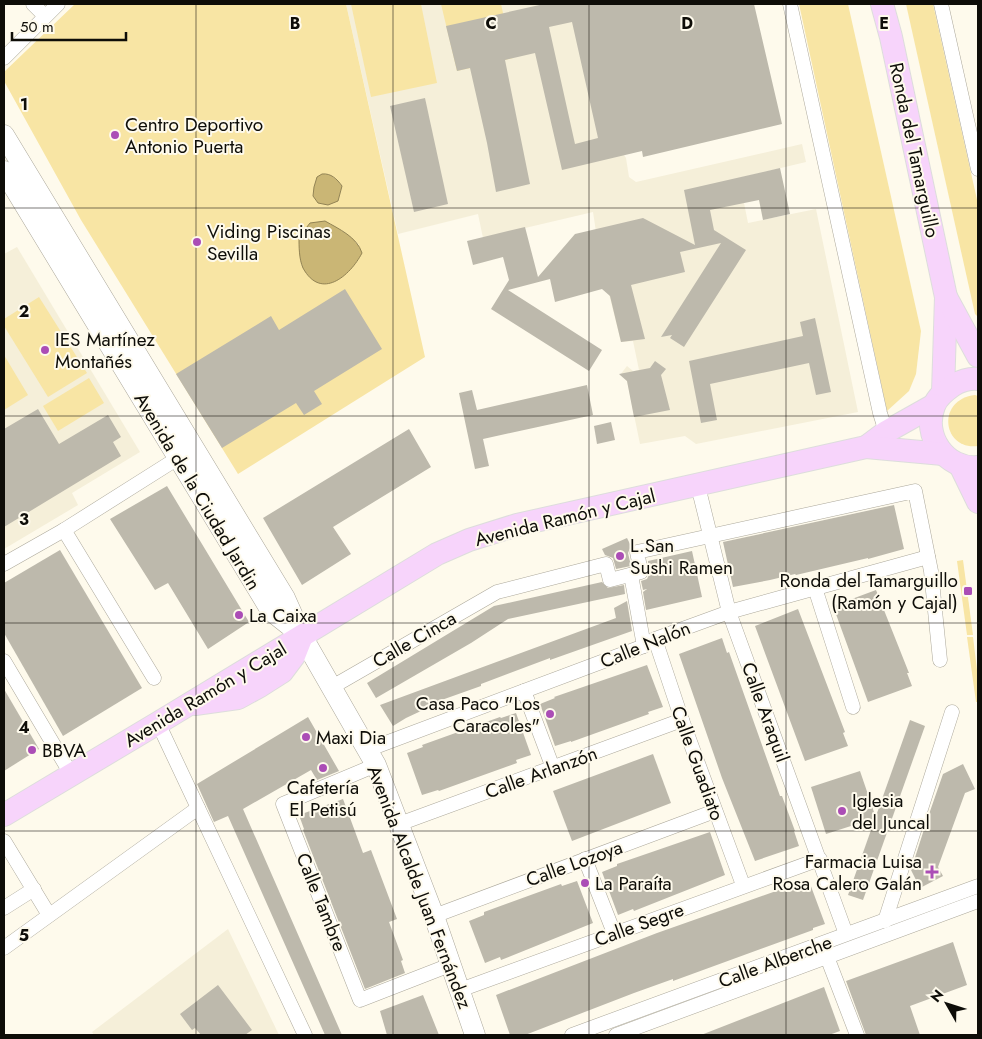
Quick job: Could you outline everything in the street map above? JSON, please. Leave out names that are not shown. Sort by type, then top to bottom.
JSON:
[{"type":"main road","name":"Ronda del Tamarguillo","points":[[882,4],[891,37],[946,297],[939,399],[931,422],[934,440],[960,462]]},
{"type":"main road","name":"Avenida de la Ciudad Jardin","points":[[4,135],[285,598],[302,636]]},
{"type":"main road","name":"Avenida de la Ciudad Jardin","points":[[4,172],[271,611],[302,636]]},
{"type":"main road","name":"Ronda del Tamarguillo","points":[[946,297],[978,356]]},
{"type":"main road","points":[[866,447],[886,432],[939,399],[958,382],[978,379]]},
{"type":"main road","points":[[866,447],[960,462],[978,502]]},
{"type":"main road","name":"Avenida Ramón y Cajal","points":[[4,815],[438,554],[469,540],[517,525],[866,447]]},
{"type":"main road","name":"Avenida Alcalde Juan Fernández","points":[[302,636],[372,758],[434,916],[475,1035]]},
{"type":"street","points":[[33,4],[45,16]]},
{"type":"street","points":[[4,58],[58,4]]},
{"type":"street","points":[[790,4],[880,413],[886,432]]},
{"type":"street","points":[[941,4],[978,169]]},
{"type":"street","points":[[964,106],[978,103]]},
{"type":"street","points":[[4,564],[64,530],[178,458]]},
{"type":"street","name":"Calle Araquil","points":[[698,486],[728,612],[846,934]]},
{"type":"street","points":[[631,575],[641,572],[637,552],[915,491],[928,557],[940,660]]},
{"type":"street","points":[[64,530],[154,678]]},
{"type":"street","name":"Calle Nalón","points":[[283,804],[372,758],[524,691],[728,612],[928,557]]},
{"type":"street","name":"Calle Cinca","points":[[332,687],[497,592],[606,564],[610,580],[631,575]]},
{"type":"street","name":"Calle Guadiato","points":[[631,575],[650,643],[682,720],[743,885]]},
{"type":"street","points":[[815,588],[852,707]]},
{"type":"street","points":[[4,661],[71,774]]},
{"type":"street","points":[[524,691],[553,768]]},
{"type":"street","points":[[885,920],[952,712]]},
{"type":"street","name":"Calle Arlanzón","points":[[399,824],[682,720]]},
{"type":"street","points":[[158,723],[306,1035]]},
{"type":"street","name":"Calle Tambre","points":[[283,804],[360,1000],[450,965]]},
{"type":"street","points":[[4,948],[198,808]]},
{"type":"street","name":"Calle Lozoya","points":[[434,916],[715,811]]},
{"type":"street","points":[[4,841],[49,915]]},
{"type":"street","points":[[585,859],[614,933]]},
{"type":"street","name":"Calle Segre","points":[[460,990],[743,885],[820,859]]},
{"type":"street","name":"Calle Alberche","points":[[572,1035],[978,886]]},
{"type":"street","points":[[4,908],[34,889]]},
{"type":"street","name":"Calle Alberche","points":[[616,1035],[645,1030],[828,957],[978,901]]},
{"type":"street","points":[[822,944],[857,1035]]},
{"type":"shaded area","name":"Viding Piscinas Sevilla","points":[[75,4],[346,4],[425,357],[238,474],[81,220],[4,81],[4,72]],"holes":[[[327,174],[336,179],[342,186],[338,201]],[[343,231],[359,245],[302,267],[299,237]]]},
{"type":"shaded area","points":[[346,4],[592,4],[629,177],[636,182],[802,144],[806,162],[739,178],[748,223],[816,209],[858,412],[696,444],[685,436],[640,444],[627,381],[620,375],[627,366],[633,371],[639,370],[633,341],[621,342],[600,258],[593,212],[483,238],[478,214],[398,234]]},
{"type":"shaded area","points":[[351,4],[421,4],[437,83],[371,97]]},
{"type":"shaded area","points":[[441,4],[501,4],[513,58],[457,71]]},
{"type":"shaded area","points":[[799,4],[848,4],[921,331],[916,374],[909,391],[887,411]]},
{"type":"shaded area","points":[[906,4],[933,4],[978,204],[978,317],[975,314]]},
{"type":"shaded area","points":[[322,174],[334,177],[342,186],[338,201],[328,205],[318,203],[313,196],[317,177]]},
{"type":"shaded area","points":[[325,221],[352,238],[360,247],[362,253],[357,262],[343,277],[335,282],[326,284],[318,283],[310,278],[303,268],[299,245],[299,237],[310,223]]},
{"type":"shaded area","points":[[17,247],[140,452],[72,493],[78,505],[4,549],[4,254]]},
{"type":"shaded area","name":"IES Martínez Montañés","points":[[39,297],[87,373],[48,397],[4,326],[4,319]]},
{"type":"shaded area","points":[[4,355],[28,395],[4,410]]},
{"type":"shaded area","points":[[89,378],[104,403],[58,431],[43,406]]},
{"type":"shaded area","points":[[975,395],[978,396],[978,446],[966,445],[957,441],[951,433],[948,424],[949,415],[954,406],[962,399]]},
{"type":"shaded area","points":[[963,560],[973,635],[967,635],[957,561]]},
{"type":"shaded area","points":[[967,637],[973,637],[978,678],[978,702],[976,702]]},
{"type":"shaded area","points":[[228,929],[279,1035],[94,1035],[92,1032]]},
{"type":"building","points":[[544,4],[754,4],[782,124],[643,157],[642,151],[562,170],[535,53],[505,60],[530,184],[496,192],[470,68],[457,71],[446,26]],"holes":[[[572,22],[598,138],[575,144],[549,27]]]},
{"type":"building","points":[[425,98],[448,204],[414,212],[390,106]]},
{"type":"building","points":[[780,168],[790,214],[763,220],[759,200],[710,210],[714,230],[746,250],[684,347],[670,338],[672,335],[661,337],[721,243],[680,252],[685,272],[631,285],[645,339],[621,342],[610,296],[602,289],[555,302],[550,279],[508,290],[602,350],[589,371],[491,309],[509,280],[503,257],[473,265],[467,241],[525,227],[538,277],[575,234],[643,218],[695,245],[684,190]]},
{"type":"building","points":[[345,289],[382,349],[314,391],[322,404],[304,415],[296,403],[222,448],[176,374],[271,316],[279,330]]},
{"type":"building","points":[[815,318],[831,392],[816,395],[809,363],[710,384],[717,420],[701,423],[689,361],[803,336],[800,322]]},
{"type":"building","points":[[655,361],[666,369],[661,375],[670,410],[634,417],[627,381],[619,374],[650,368]]},
{"type":"building","points":[[587,385],[593,415],[483,439],[489,466],[475,469],[459,393],[472,390],[477,410]]},
{"type":"building","points":[[38,409],[59,444],[108,415],[121,437],[113,442],[121,456],[4,527],[4,429]]},
{"type":"building","points":[[611,422],[615,440],[597,444],[594,426]]},
{"type":"building","points":[[409,429],[431,467],[333,527],[351,554],[302,585],[263,518]]},
{"type":"building","points":[[167,486],[249,622],[208,649],[168,583],[155,590],[110,519]]},
{"type":"building","points":[[894,505],[904,549],[796,575],[733,587],[723,542]]},
{"type":"building","name":"L.San Sushi Ramen","points":[[627,538],[631,546],[628,553],[631,566],[616,569],[613,558],[605,555],[602,549]]},
{"type":"building","points":[[60,550],[142,688],[63,736],[4,633],[4,583]]},
{"type":"building","points":[[692,551],[702,597],[646,610],[643,592],[647,589],[643,590],[641,581],[647,579],[649,575],[648,561]]},
{"type":"building","points":[[602,582],[608,588],[624,585],[625,594],[508,619],[471,643],[376,698],[367,683],[494,606]]},
{"type":"building","points":[[876,590],[909,673],[907,673],[912,686],[868,702],[833,606]]},
{"type":"building","points":[[627,601],[632,631],[550,660],[550,658],[481,684],[481,686],[436,702],[436,704],[393,726],[380,705],[616,618],[614,608]]},
{"type":"building","points":[[798,609],[845,732],[843,733],[848,746],[805,761],[755,626]]},
{"type":"building","points":[[722,638],[727,653],[729,652],[799,846],[755,861],[722,778],[679,654]]},
{"type":"building","points":[[647,665],[663,707],[648,712],[649,714],[555,746],[540,704],[554,697]]},
{"type":"building","points":[[4,689],[39,749],[4,771]]},
{"type":"building","points":[[516,713],[531,755],[516,760],[517,763],[439,791],[422,795],[407,753],[423,747],[422,745]]},
{"type":"building","points":[[308,717],[339,771],[317,780],[311,770],[243,809],[342,1035],[325,1035],[228,816],[214,822],[197,784]]},
{"type":"building","points":[[910,720],[925,726],[863,900],[848,895]]},
{"type":"building","points":[[653,754],[671,803],[572,841],[553,791]]},
{"type":"building","points":[[963,764],[975,789],[965,793],[938,867],[943,876],[920,888],[911,870],[928,817],[943,774]]},
{"type":"building","name":"Iglesia del Juncal","points":[[860,771],[876,818],[826,834],[811,787]]},
{"type":"building","points":[[343,799],[363,853],[371,850],[397,919],[389,922],[403,960],[401,961],[405,973],[365,989],[303,830],[299,815]]},
{"type":"building","points":[[710,832],[725,875],[634,911],[633,909],[618,915],[602,872],[617,866],[617,864]]},
{"type":"building","points":[[577,881],[593,923],[501,960],[500,957],[485,963],[469,921],[484,915],[484,912],[561,884],[562,886]]},
{"type":"building","points":[[809,881],[825,924],[673,981],[673,979],[634,993],[525,1035],[510,1035],[496,995],[657,933]]},
{"type":"building","points":[[953,942],[967,985],[910,1006],[920,1035],[866,1035],[846,981]]},
{"type":"building","points":[[218,985],[252,1030],[245,1035],[201,1035],[195,1028],[192,1030],[180,1014]]},
{"type":"building","points":[[824,987],[840,1031],[829,1035],[701,1035]]},
{"type":"building","points":[[423,995],[439,1035],[387,1035],[380,1011]]},
{"type":"place","name":"Centro Deportivo Antonio Puerta","points":[[115,135]]},
{"type":"place","name":"Viding Piscinas Sevilla","points":[[197,242]]},
{"type":"place","name":"IES Martínez Montañés","points":[[45,350]]},
{"type":"place","name":"L.San Sushi Ramen","points":[[620,556]]},
{"type":"place","name":"Ronda del Tamarguillo (Ramón y Cajal)","points":[[968,591]]},
{"type":"place","name":"La Caixa","points":[[239,615]]},
{"type":"place","name":"Casa Paco \"Los Caracoles\"","points":[[550,714]]},
{"type":"place","name":"Maxi Dia","points":[[306,737]]},
{"type":"place","name":"BBVA","points":[[32,750]]},
{"type":"place","name":"Cafetería El Petisú","points":[[323,768]]},
{"type":"place","name":"Iglesia del Juncal","points":[[842,811]]},
{"type":"place","name":"Farmacia Luisa Rosa Calero Galán","points":[[932,872]]},
{"type":"place","name":"La Paraíta","points":[[585,883]]}]
